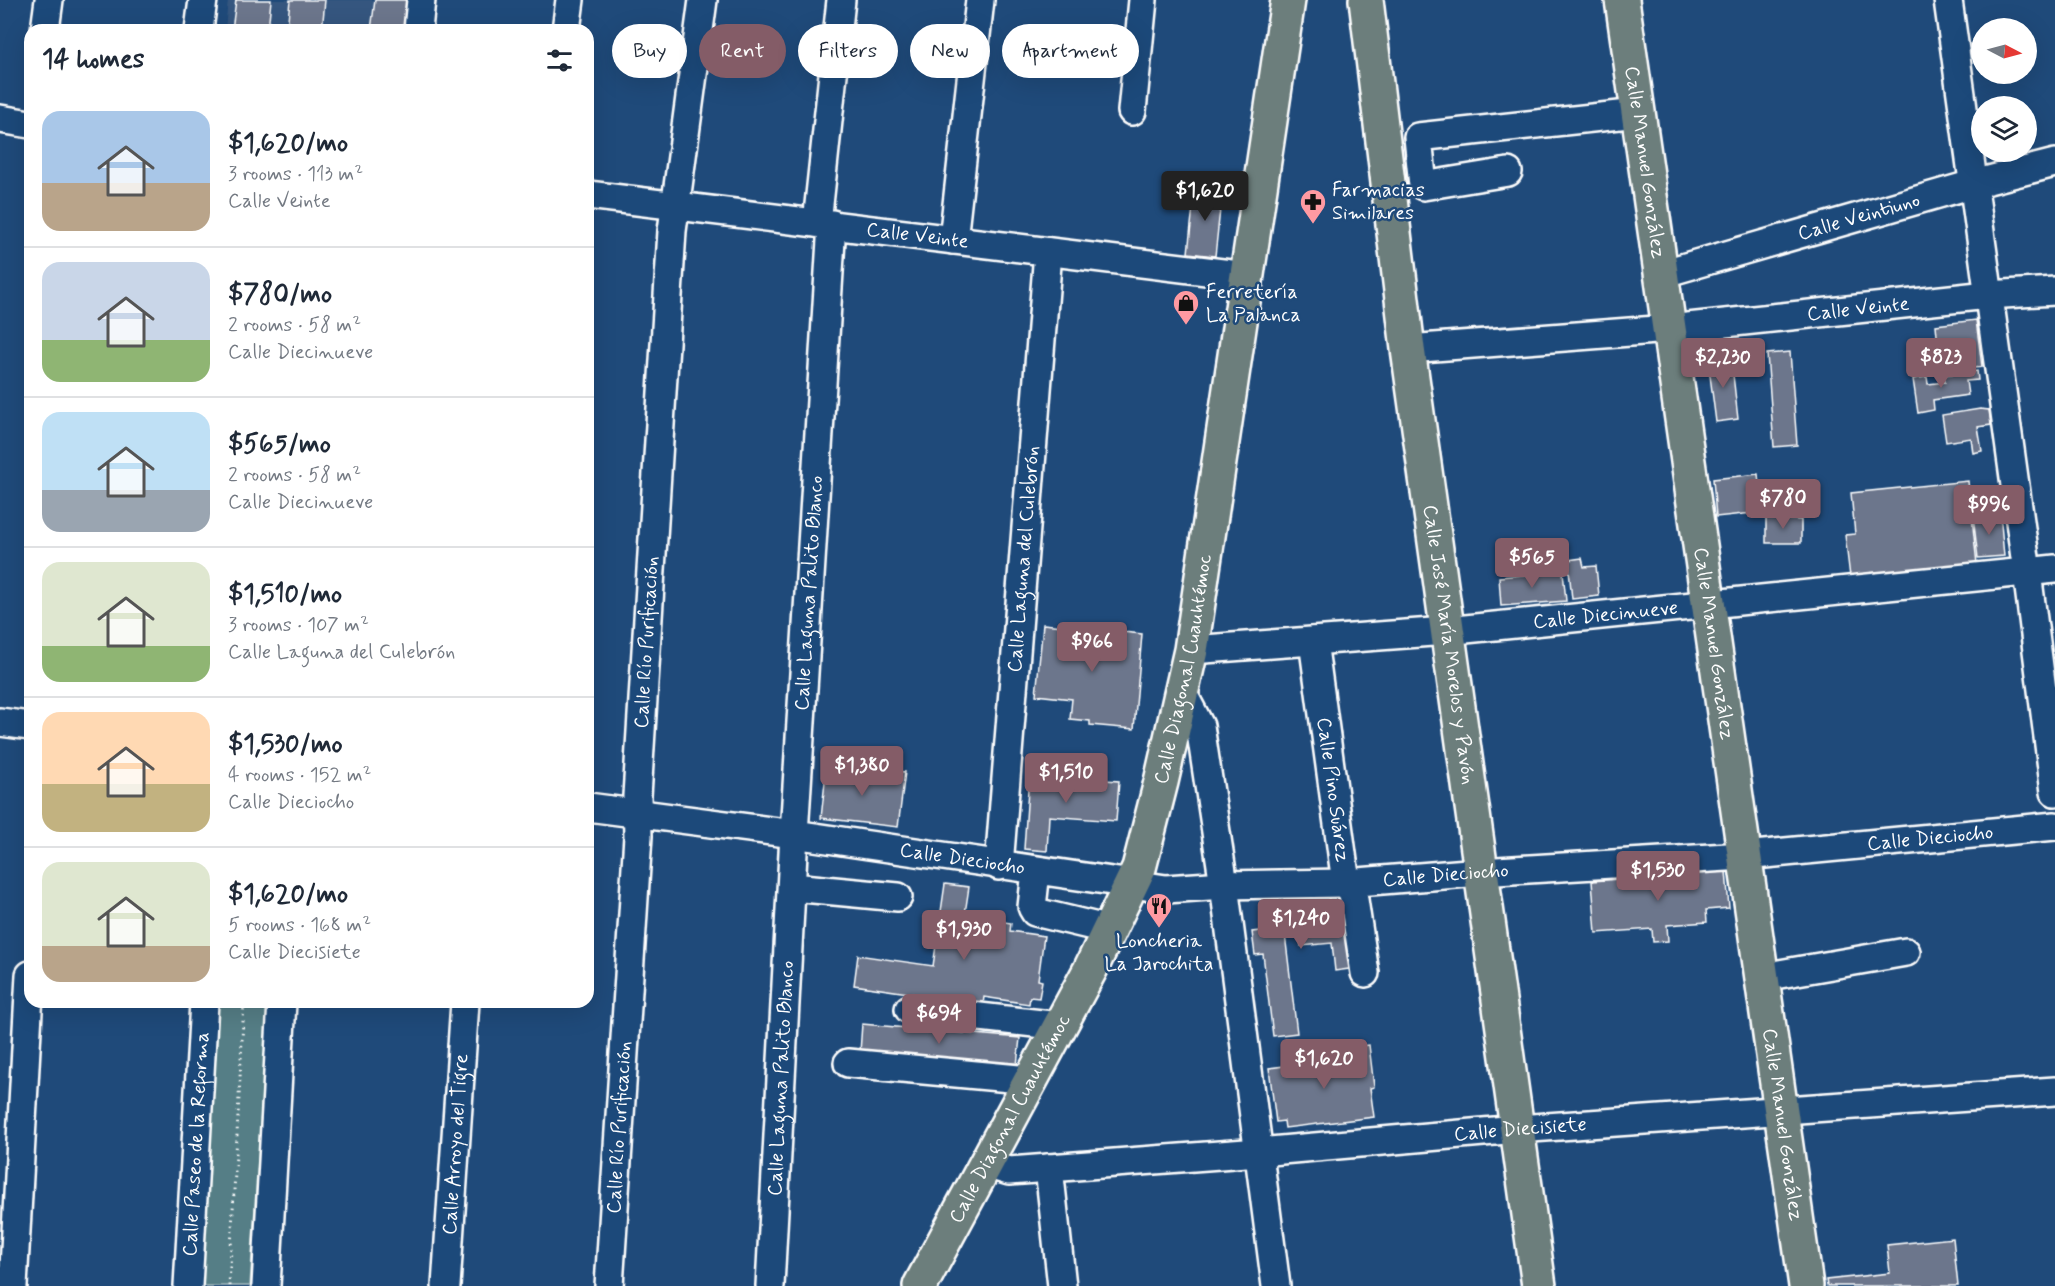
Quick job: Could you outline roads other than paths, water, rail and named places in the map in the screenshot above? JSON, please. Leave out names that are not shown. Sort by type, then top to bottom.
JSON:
[{"type":"main road","name":"Calle Diagonal Cuauhtémoc","points":[[920,1286],[1060,1026],[1139,868],[1191,650],[1288,0]]},
{"type":"main road","name":"Calle José María Morelos y Pavón","points":[[1366,0],[1408,349],[1539,1286]]},
{"type":"main road","name":"Calle Manuel González","points":[[1622,0],[1806,1286]]},
{"type":"street","points":[[46,24],[49,0]]},
{"type":"street","points":[[201,24],[203,0]]},
{"type":"street","points":[[419,24],[421,0]]},
{"type":"street","points":[[567,24],[570,0]]},
{"type":"street","name":"Calle Río Purificación","points":[[609,1286],[638,836],[637,796],[672,231],[703,0]]},
{"type":"street","name":"Calle Laguna Palito Blanco","points":[[770,1286],[825,223],[842,0]]},
{"type":"street","points":[[953,240],[980,0]]},
{"type":"street","points":[[1132,111],[1143,0]]},
{"type":"street","points":[[1948,0],[2055,792]]},
{"type":"street","points":[[1508,172],[1423,186],[1418,137],[1638,113]]},
{"type":"street","points":[[0,119],[24,122]]},
{"type":"street","name":"Calle Veintiuno","points":[[1661,274],[1973,184],[2055,163]]},
{"type":"street","name":"Calle Veinte","points":[[594,196],[1247,276]]},
{"type":"street","name":"Calle Laguna del Culebrón","points":[[999,866],[1048,252]]},
{"type":"street","name":"Calle Veinte","points":[[1408,349],[1669,329],[1988,295],[2055,291]]},
{"type":"street","name":"Calle Diecinueve","points":[[1191,650],[1446,631],[2055,569]]},
{"type":"street","name":"Calle Pino Suárez","points":[[1314,641],[1346,883],[1353,892],[1365,973]]},
{"type":"street","points":[[1181,690],[1200,726],[1224,885],[1276,1286]]},
{"type":"street","points":[[0,723],[24,725]]},
{"type":"street","name":"Calle Dieciocho","points":[[594,808],[794,834],[1166,889],[1224,885],[1346,883],[1480,872],[1744,856],[2055,826]]},
{"type":"street","points":[[1036,871],[1032,906],[1035,912],[1110,930]]},
{"type":"street","points":[[792,887],[898,897]]},
{"type":"street","points":[[1762,977],[1906,952]]},
{"type":"street","points":[[13,1286],[28,1008]]},
{"type":"street","name":"Calle Paseo de la Reforma","points":[[188,1286],[204,1008]]},
{"type":"street","points":[[266,1286],[282,1008]]},
{"type":"street","name":"Calle Arroyo del Tigre","points":[[446,1286],[465,1008]]},
{"type":"street","points":[[909,1009],[1060,1026]]},
{"type":"street","points":[[848,1063],[1031,1080]]},
{"type":"street","name":"Calle Diecisiete","points":[[986,1164],[1009,1171],[1517,1129],[2055,1090]]},
{"type":"street","points":[[1049,1168],[1062,1286]]},
{"type":"place","name":"Farmacias Similares","points":[[1313,225]]},
{"type":"place","name":"Ferretería La Palanca","points":[[1186,326]]},
{"type":"place","name":"Loncheria La Jarochita","points":[[1159,929]]}]
